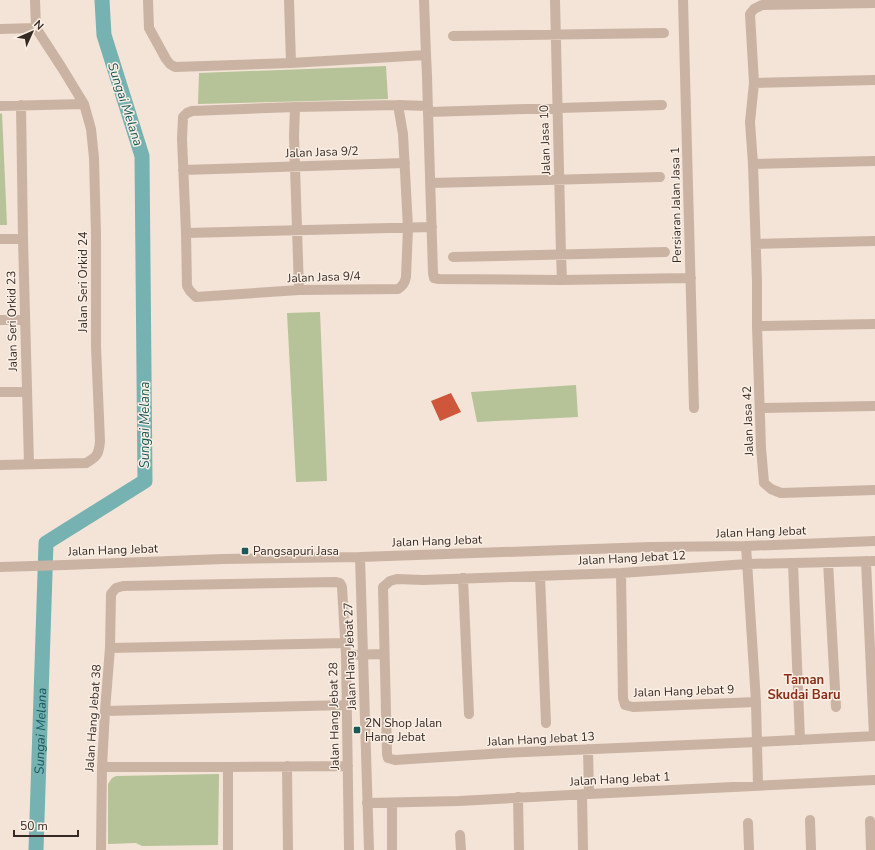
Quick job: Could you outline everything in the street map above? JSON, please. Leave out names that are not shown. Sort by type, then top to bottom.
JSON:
[{"type":"street","points":[[0,29],[36,28],[35,0]]},
{"type":"street","points":[[148,0],[150,28],[166,59],[175,67],[291,63],[426,55]]},
{"type":"street","points":[[289,0],[291,63]]},
{"type":"street","points":[[424,0],[434,278],[439,280],[690,278]]},
{"type":"street","name":"Jalan Jasa 10","points":[[555,0],[562,280]]},
{"type":"street","name":"Persiaran Jalan Jasa 1","points":[[683,0],[694,408]]},
{"type":"street","name":"Jalan Jasa 42","points":[[875,3],[762,5],[754,9],[750,14],[754,83],[750,122],[756,244],[761,448],[764,483],[771,489],[781,493],[875,490]]},
{"type":"street","name":"Jalan Seri Orkid 24","points":[[29,464],[86,463],[94,459],[99,451],[100,441],[96,347],[94,158],[91,129],[84,104],[36,28]]},
{"type":"street","points":[[453,36],[664,33]]},
{"type":"street","points":[[754,83],[875,80]]},
{"type":"street","points":[[0,106],[84,104]]},
{"type":"street","name":"Jalan Seri Orkid 23","points":[[20,105],[29,464]]},
{"type":"street","points":[[432,227],[186,233],[182,139],[183,117],[192,111],[295,107],[398,105],[428,109],[558,108],[662,105]]},
{"type":"street","points":[[398,105],[403,134],[408,228]]},
{"type":"street","points":[[295,107],[295,166],[299,290]]},
{"type":"street","points":[[753,164],[875,161]]},
{"type":"street","name":"Jalan Jasa 9/2","points":[[183,170],[404,163]]},
{"type":"street","points":[[430,183],[660,178]]},
{"type":"street","name":"Jalan Jasa 9/4","points":[[186,233],[187,286],[196,297],[299,290],[402,287],[406,277],[408,228]]},
{"type":"street","points":[[0,239],[23,239]]},
{"type":"street","points":[[756,244],[875,241]]},
{"type":"street","points":[[453,257],[665,252]]},
{"type":"street","points":[[0,320],[26,320]]},
{"type":"street","points":[[757,326],[875,324]]},
{"type":"street","points":[[0,392],[27,392]]},
{"type":"street","points":[[760,408],[875,406]]},
{"type":"street","points":[[0,465],[29,464]]},
{"type":"street","name":"Jalan Hang Jebat","points":[[0,567],[223,559],[360,557],[875,541]]},
{"type":"street","points":[[746,546],[756,702],[758,785]]},
{"type":"street","name":"Jalan Hang Jebat 27","points":[[360,557],[369,850]]},
{"type":"street","points":[[871,561],[875,736]]},
{"type":"street","name":"Jalan Hang Jebat 12","points":[[390,581],[397,579],[423,580],[621,573],[747,564],[871,561]]},
{"type":"street","points":[[828,562],[836,707]]},
{"type":"street","points":[[793,563],[800,740]]},
{"type":"street","name":"Jalan Hang Jebat 9","points":[[621,573],[623,698],[625,705],[633,707],[756,702]]},
{"type":"street","points":[[540,576],[546,723]]},
{"type":"street","points":[[463,578],[469,714]]},
{"type":"street","name":"Jalan Hang Jebat 13","points":[[390,581],[383,587],[384,654],[387,754],[388,758],[394,760],[505,753],[875,736]]},
{"type":"street","name":"Jalan Hang Jebat 38","points":[[101,850],[102,767],[110,648],[111,594],[116,588],[123,586],[340,583]]},
{"type":"street","name":"Jalan Hang Jebat 28","points":[[340,583],[342,587],[346,643],[349,850]]},
{"type":"street","points":[[110,648],[346,643]]},
{"type":"street","points":[[346,655],[384,654]]},
{"type":"street","points":[[105,711],[347,705]]},
{"type":"street","points":[[583,850],[588,749]]},
{"type":"street","points":[[287,766],[288,850]]},
{"type":"street","points":[[102,767],[348,766]]},
{"type":"street","points":[[228,767],[228,850]]},
{"type":"street","name":"Jalan Hang Jebat 1","points":[[367,803],[460,801],[875,780]]},
{"type":"street","points":[[518,797],[520,850]]},
{"type":"street","points":[[392,803],[392,850]]},
{"type":"street","points":[[810,820],[811,850]]},
{"type":"street","points":[[870,821],[871,850]]},
{"type":"street","points":[[748,823],[749,850]]},
{"type":"street","points":[[460,835],[461,850]]},
{"type":"green space","points":[[386,66],[388,99],[198,104],[199,73]]},
{"type":"green space","points":[[2,113],[7,225],[0,225],[0,114]]},
{"type":"green space","points":[[320,312],[327,481],[296,482],[287,313]]},
{"type":"green space","points":[[576,385],[578,417],[477,422],[471,392]]},
{"type":"green space","points":[[219,774],[218,845],[142,846],[136,843],[108,844],[108,784],[112,778],[116,776]]},
{"type":"building","points":[[451,393],[461,412],[440,421],[431,401]]},
{"type":"waterway","name":"Sungai Melana","points":[[36,850],[46,543],[145,481],[142,156],[104,35],[102,0]]},
{"type":"place","name":"Pangsapuri Jasa","points":[[245,551]]},
{"type":"place","name":"2N Shop Jalan Hang Jebat","points":[[357,730]]},
{"type":"district","name":"Taman Skudai Baru","points":[[804,686]]}]
